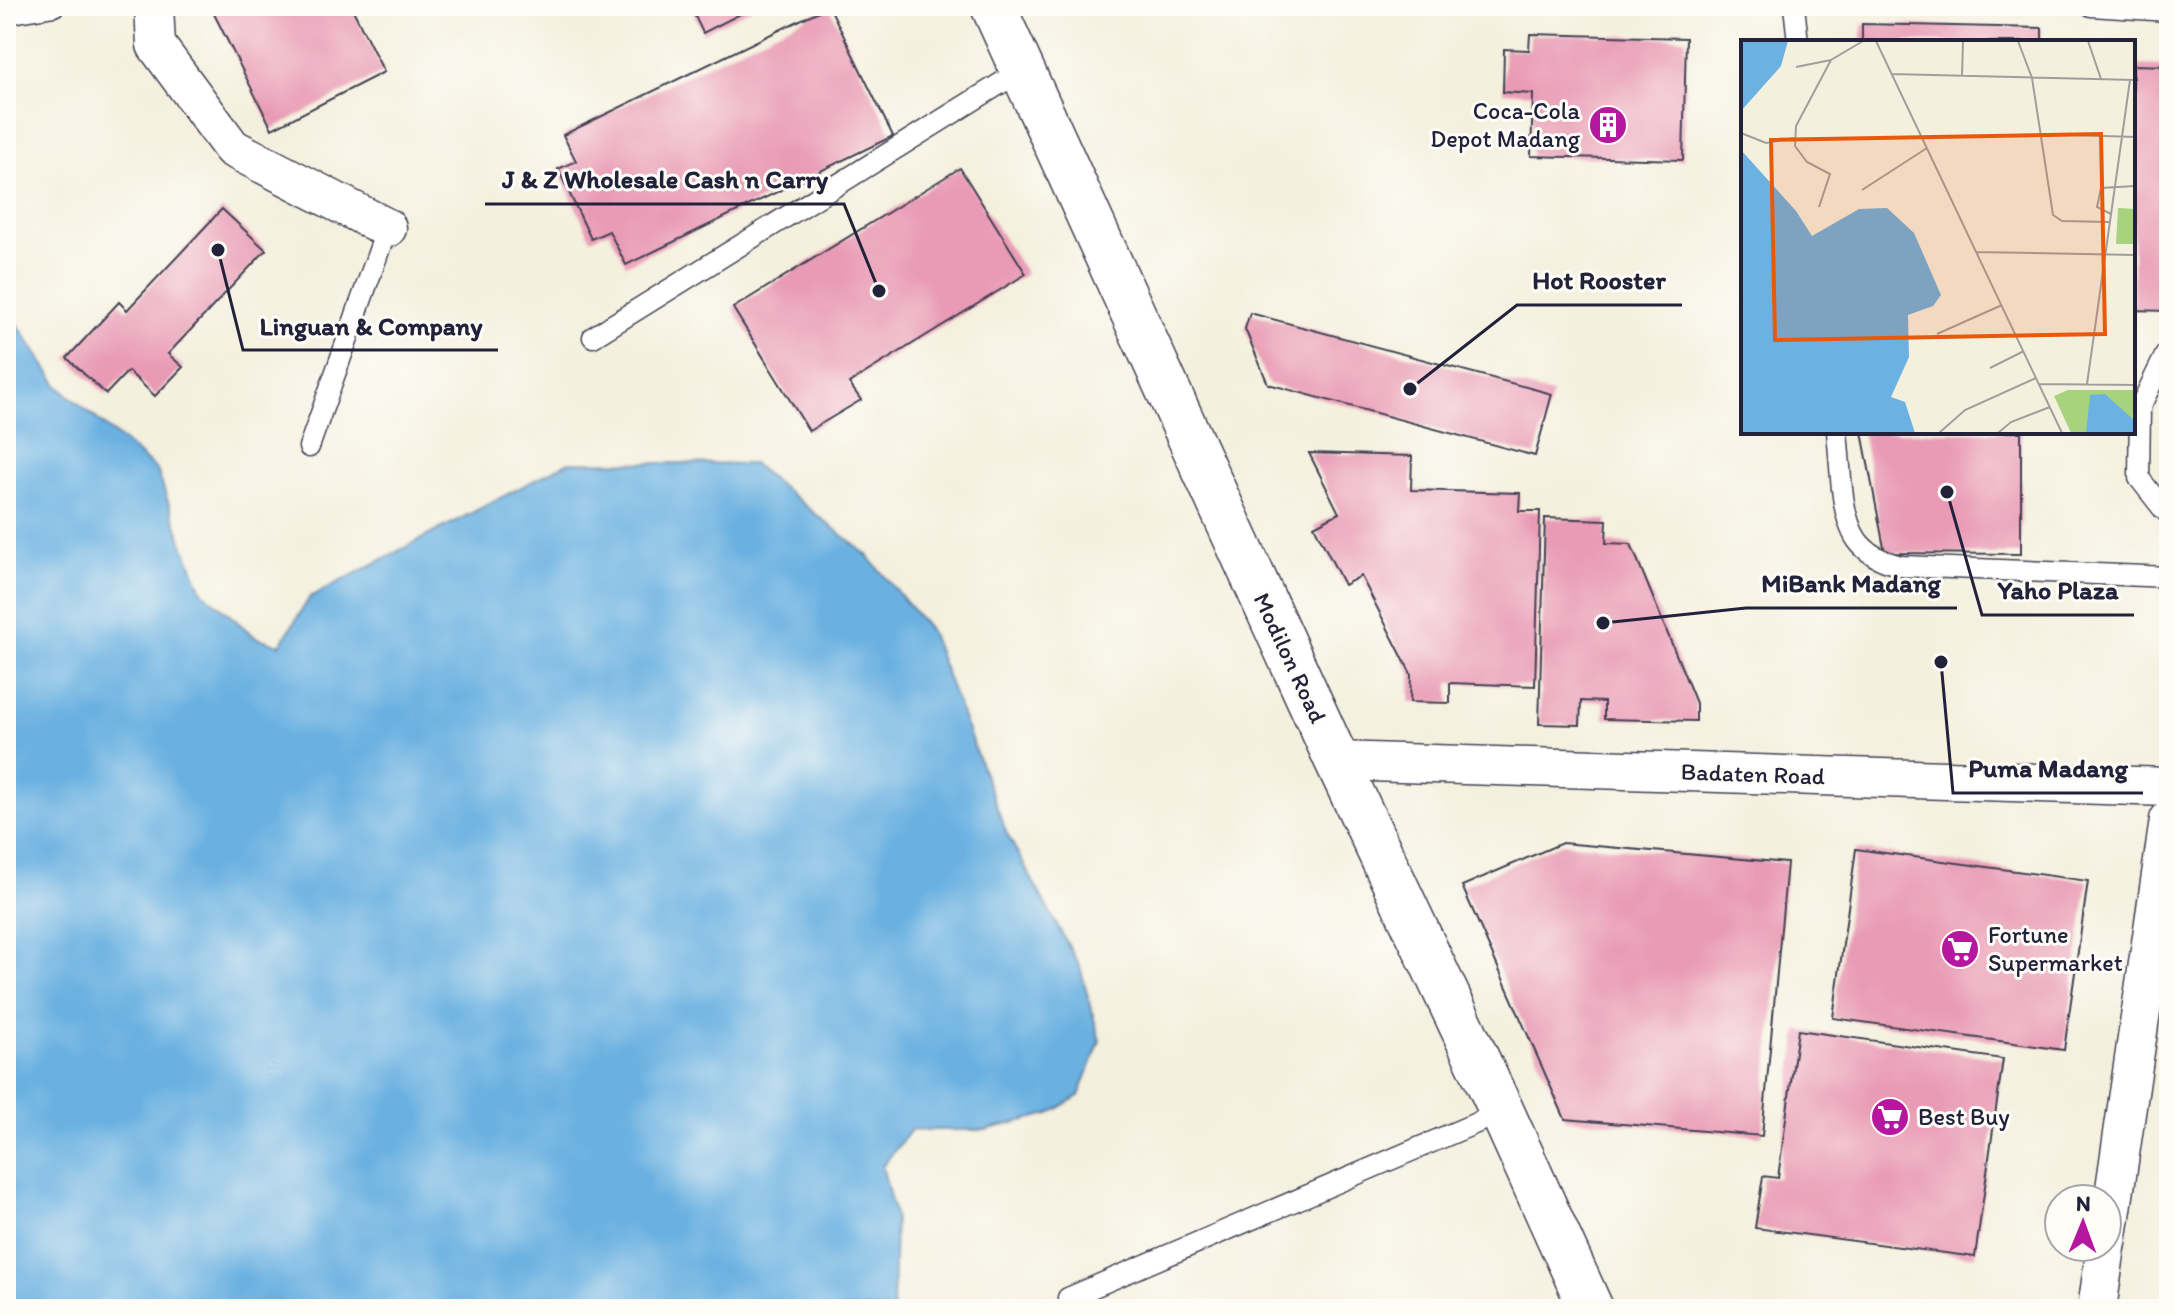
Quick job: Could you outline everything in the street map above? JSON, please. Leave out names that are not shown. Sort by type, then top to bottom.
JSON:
[{"type":"street","points":[[154,6],[156,45],[232,148],[387,228]]},
{"type":"street","name":"Modilon Road","points":[[993,6],[1591,1309]]},
{"type":"street","name":"Badaten Road","points":[[1337,761],[2169,787]]},
{"type":"street","points":[[2116,1183],[2169,820]]},
{"type":"street","points":[[2097,1309],[2104,1263]]},
{"type":"lane","points":[[6,14],[54,6]]},
{"type":"lane","points":[[1794,6],[1798,40]]},
{"type":"lane","points":[[2091,6],[2169,11]]},
{"type":"lane","points":[[593,337],[1022,70]]},
{"type":"lane","points":[[309,447],[387,228]]},
{"type":"lane","points":[[2169,352],[2140,407],[2139,478],[2164,510],[2169,511]]},
{"type":"lane","points":[[1837,434],[1848,525],[1863,548],[1888,563],[2169,577]]},
{"type":"lane","points":[[1068,1298],[1502,1112]]},
{"type":"water","points":[[6,307],[59,387],[157,470],[202,591],[255,637],[280,645],[310,597],[569,462],[753,464],[867,555],[930,631],[1007,834],[1080,967],[1100,1041],[1079,1096],[1049,1114],[986,1130],[911,1130],[882,1166],[895,1217],[893,1309],[6,1309]]},
{"type":"building","points":[[210,6],[351,6],[384,72],[272,129]]},
{"type":"building","points":[[690,6],[756,6],[703,33]]},
{"type":"building","points":[[829,6],[893,136],[626,265],[609,231],[591,239],[558,169],[576,161],[563,135]]},
{"type":"building","points":[[1862,24],[2042,28],[2042,40],[1862,40]]},
{"type":"building","name":"Coca-Cola Depot Madang","points":[[1530,34],[1686,38],[1683,160],[1531,156],[1533,94],[1503,92],[1504,49],[1529,50]]},
{"type":"building","points":[[2135,65],[2169,66],[2169,311],[2135,310]]},
{"type":"building","points":[[960,168],[1026,274],[849,383],[861,400],[809,431],[733,308]]},
{"type":"building","points":[[222,209],[266,250],[168,354],[183,367],[155,396],[128,371],[106,394],[67,358],[119,302],[127,310]]},
{"type":"building","points":[[1250,313],[1552,394],[1535,456],[1268,384],[1245,329]]},
{"type":"building","points":[[1862,434],[2021,434],[2021,554],[1885,553]]},
{"type":"building","points":[[1309,453],[1412,456],[1411,490],[1520,493],[1519,511],[1540,511],[1535,686],[1450,683],[1450,703],[1410,702],[1411,674],[1361,576],[1344,585],[1314,526],[1339,513]]},
{"type":"building","points":[[1545,518],[1607,520],[1606,543],[1631,544],[1696,703],[1696,721],[1604,719],[1604,702],[1581,701],[1580,725],[1539,724]]},
{"type":"building","points":[[1562,843],[1787,863],[1762,1136],[1565,1119],[1462,886]]},
{"type":"building","name":"Fortune Supermarket","points":[[1856,849],[2088,881],[2064,1050],[1833,1018]]},
{"type":"building","name":"Best Buy","points":[[1798,1030],[2003,1059],[1975,1257],[1755,1228],[1763,1176],[1778,1178]]},
{"type":"place","name":"Coca-Cola Depot Madang","points":[[1608,125]]},
{"type":"place","name":"Linguan & Company","points":[[218,250]]},
{"type":"place","name":"J & Z Wholesale Cash n Carry","points":[[879,291]]},
{"type":"place","name":"Hot Rooster","points":[[1410,389]]},
{"type":"place","name":"Yaho Plaza","points":[[1947,492]]},
{"type":"place","name":"MiBank Madang","points":[[1603,623]]},
{"type":"place","name":"Puma Madang","points":[[1941,662]]},
{"type":"place","name":"Fortune Supermarket","points":[[1960,949]]},
{"type":"place","name":"Best Buy","points":[[1890,1117]]}]
